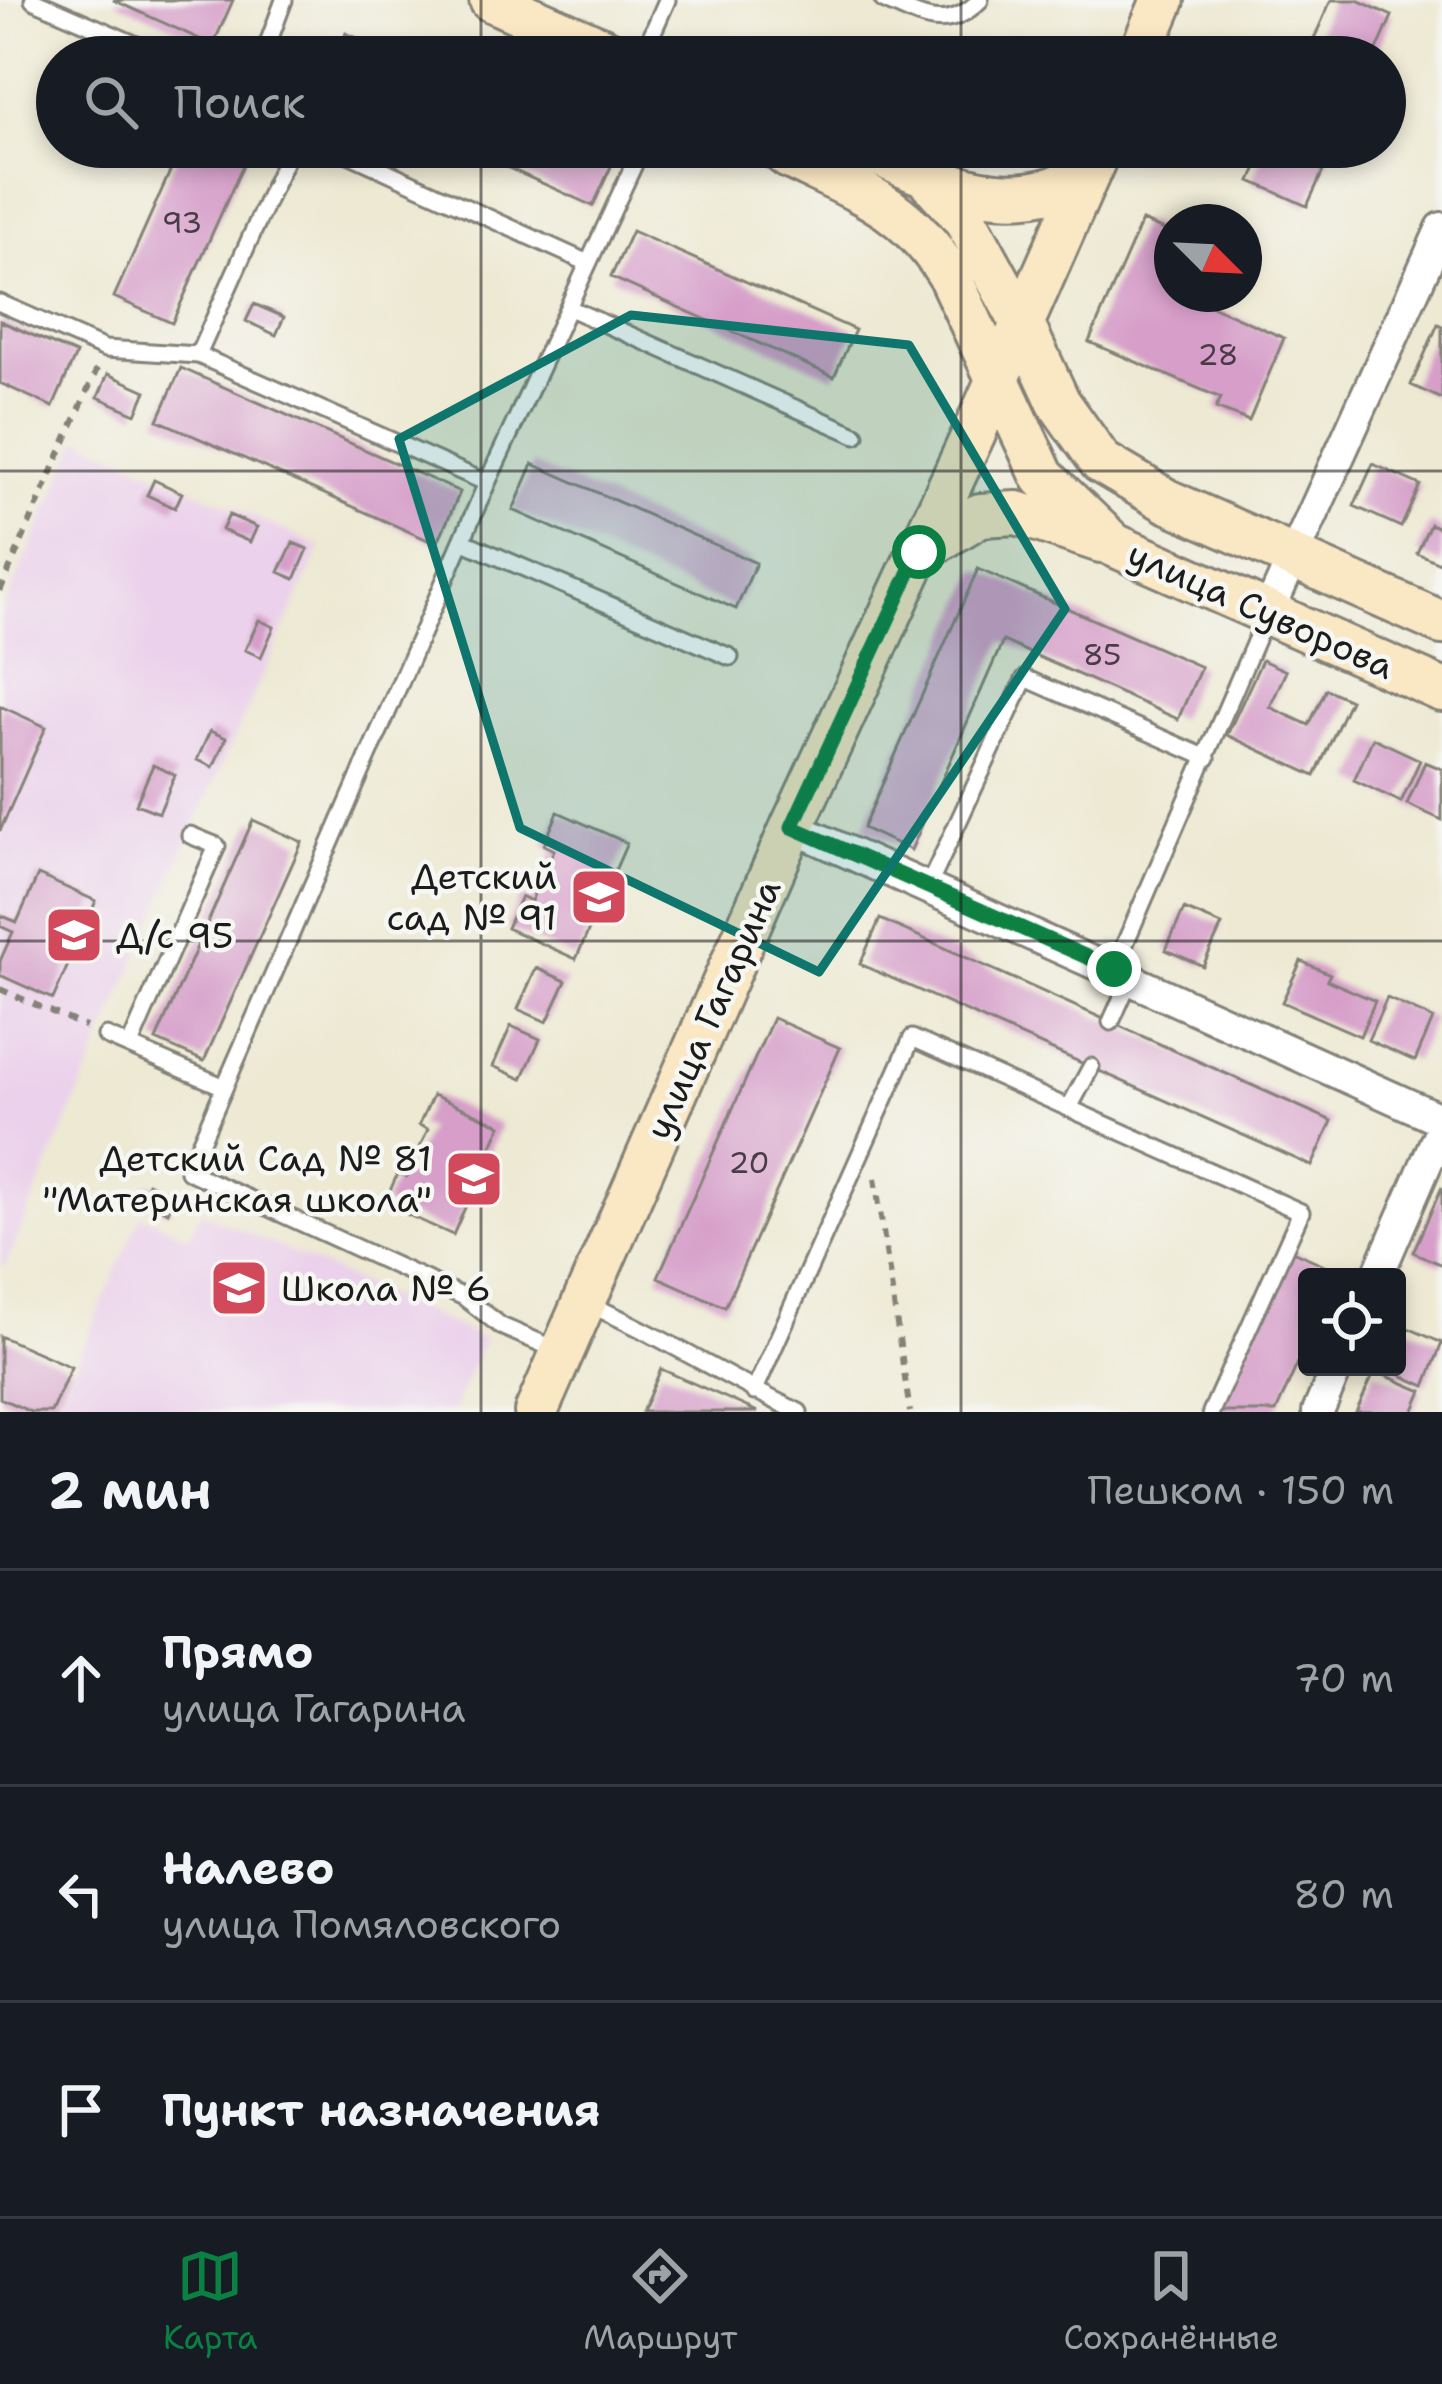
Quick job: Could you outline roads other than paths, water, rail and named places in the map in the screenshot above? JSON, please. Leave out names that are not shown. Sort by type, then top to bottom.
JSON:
[{"type":"main road","points":[[490,0],[572,36]]},
{"type":"main road","points":[[1148,36],[1163,0]]},
{"type":"main road","name":"улица Суворова","points":[[811,168],[885,204],[911,224],[948,273],[1043,477],[1114,545],[1442,690]]},
{"type":"main road","name":"улица Суворова","points":[[908,168],[1005,198],[1060,187],[1081,168]]},
{"type":"main road","name":"улица Гагарина","points":[[536,1412],[792,827],[1090,168]]},
{"type":"main road","name":"улица Суворова","points":[[927,177],[964,219],[1022,323],[1059,403],[1101,462],[1167,501],[1442,623]]},
{"type":"main road","points":[[919,552],[980,515],[1017,513],[1114,545]]},
{"type":"street","points":[[1268,613],[1434,270],[1442,228]]},
{"type":"street","points":[[792,827],[1122,973],[1442,1123],[1380,1268]]},
{"type":"street","points":[[1318,1412],[1333,1376]]},
{"type":"lane","points":[[33,0],[116,36]]},
{"type":"lane","points":[[271,36],[284,0]]},
{"type":"lane","points":[[652,36],[668,0]]},
{"type":"lane","points":[[883,0],[929,20],[960,19],[980,0]]},
{"type":"lane","points":[[198,355],[282,168]]},
{"type":"lane","points":[[379,168],[588,263]]},
{"type":"lane","points":[[562,1353],[501,1326],[464,1297],[188,1171],[487,483],[632,168]]},
{"type":"lane","points":[[0,303],[105,349],[198,355],[487,483]]},
{"type":"lane","points":[[569,308],[856,435]]},
{"type":"lane","points":[[464,542],[730,657]]},
{"type":"lane","points":[[1111,1022],[1122,973],[1268,613]]},
{"type":"lane","points":[[928,887],[1025,678],[1207,758]]},
{"type":"lane","points":[[130,1045],[217,846],[190,835]]},
{"type":"lane","points":[[106,1036],[222,1086]]},
{"type":"lane","points":[[754,1392],[912,1038],[1301,1212],[1211,1412]]},
{"type":"lane","points":[[1070,1106],[1091,1067]]},
{"type":"lane","points":[[584,1303],[799,1412]]},
{"type":"place","name":"Детский сад № 91","points":[[599,897]]},
{"type":"place","name":"Д/с 95","points":[[74,935]]},
{"type":"place","name":"Детский Сад № 81 \"Материнская школа\"","points":[[474,1179]]},
{"type":"place","name":"Школа № 6","points":[[239,1288]]}]
